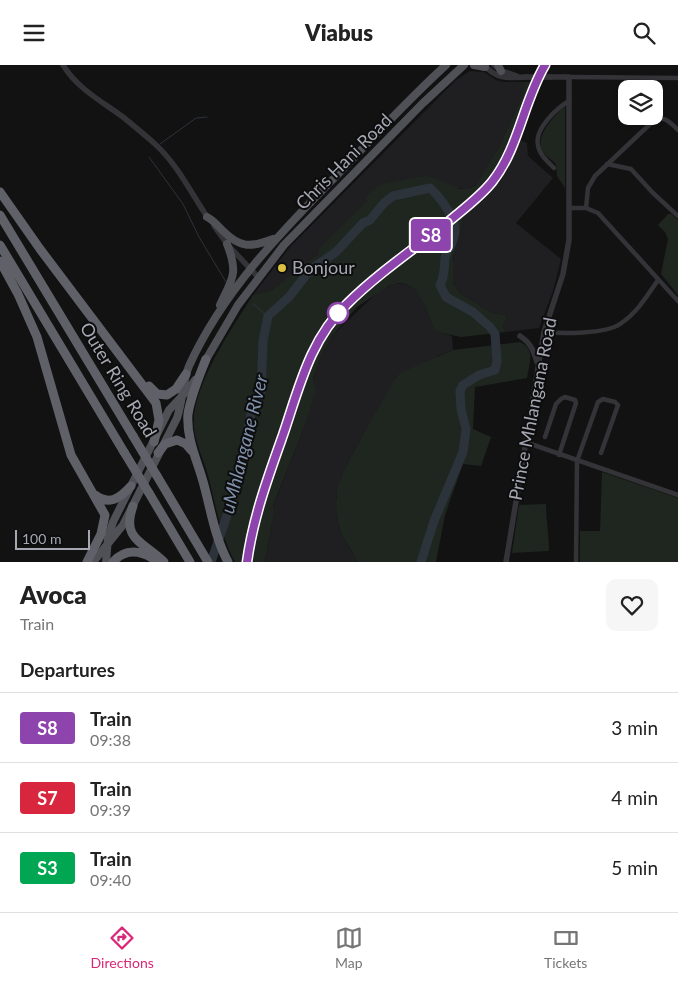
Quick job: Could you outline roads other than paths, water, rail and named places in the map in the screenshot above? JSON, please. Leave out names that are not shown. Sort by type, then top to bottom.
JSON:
[{"type":"highway","points":[[0,192],[40,249],[156,403],[160,420],[154,441]]},
{"type":"highway","name":"Outer Ring Road","points":[[0,215],[208,562]]},
{"type":"highway","name":"Outer Ring Road","points":[[0,245],[190,562]]},
{"type":"highway","points":[[0,261],[38,337],[66,443],[76,466],[103,509],[105,520],[101,534],[87,562]]},
{"type":"highway","points":[[112,345],[151,388],[161,395],[172,393],[186,374]]},
{"type":"highway","points":[[206,359],[193,394],[188,415],[189,436],[214,529],[228,562]]},
{"type":"highway","points":[[158,453],[165,444],[176,440],[186,444],[195,455]]},
{"type":"highway","points":[[90,489],[100,498],[111,501],[123,495],[131,486]]},
{"type":"highway","points":[[133,506],[129,517],[130,530],[135,537],[164,562]]},
{"type":"highway","points":[[112,562],[121,555],[132,551],[146,555],[157,562]]},
{"type":"main road","points":[[463,65],[488,66]]},
{"type":"main road","name":"Chris Hani Road","points":[[108,544],[110,530],[169,409],[193,383],[238,305],[258,277],[312,214],[463,65]]},
{"type":"main road","name":"Chris Hani Road","points":[[214,321],[275,238],[443,67]]},
{"type":"main road","points":[[207,217],[213,220],[232,240],[239,244],[254,245],[275,238]]},
{"type":"main road","points":[[93,562],[123,525],[177,417],[186,374],[214,321],[220,303],[230,287],[234,274],[233,259],[227,244]]},
{"type":"main road","points":[[106,562],[108,544]]},
{"type":"street","points":[[63,65],[67,73],[84,89],[102,104],[122,116],[166,155],[227,244],[258,277]]},
{"type":"street","points":[[488,66],[500,68],[523,77]]},
{"type":"street","points":[[488,66],[493,73],[501,77],[510,78],[678,78]]},
{"type":"street","name":"Prince Mhlangana Road","points":[[506,562],[544,333],[563,274],[569,240],[569,77]]},
{"type":"street","points":[[554,168],[540,152],[538,137],[544,125],[555,111],[569,101]]},
{"type":"street","points":[[586,208],[590,183],[655,120],[662,118],[667,120],[678,130]]},
{"type":"street","points":[[607,165],[630,169],[678,216]]},
{"type":"street","points":[[570,207],[586,208],[598,213],[678,301]]},
{"type":"street","points":[[544,333],[561,334],[614,328],[636,310],[658,280]]},
{"type":"street","points":[[520,336],[529,341],[538,364]]},
{"type":"street","points":[[545,437],[557,402],[565,397],[575,400],[576,403],[559,455]]},
{"type":"street","points":[[576,562],[577,461],[598,402],[603,399],[615,402],[618,405],[601,453]]},
{"type":"street","points":[[526,443],[678,495]]},
{"type":"waterway","points":[[160,144],[196,118],[207,117]]},
{"type":"waterway","points":[[149,157],[183,204],[199,237],[226,282]]},
{"type":"waterway","name":"uMhlangane River","points":[[211,562],[232,501],[252,410],[261,391],[263,341],[268,316],[289,297],[310,270],[336,252],[363,223],[370,220],[384,203],[393,196],[430,188],[447,208],[455,226],[455,235],[447,251],[444,275],[440,285],[446,297],[473,312],[490,327],[495,334],[497,361],[495,370],[479,375],[463,385],[460,391],[461,409],[466,429],[463,452],[434,521],[421,562]]},
{"type":"waterway","points":[[253,304],[268,316]]},
{"type":"railway","points":[[247,562],[258,512],[273,463],[301,380],[315,347],[335,317],[347,304],[383,272],[465,209],[492,182],[509,155],[531,94],[545,65]]},
{"type":"train","name":"S8","points":[[247,562],[256,515],[264,489],[310,358],[320,335],[332,318],[347,303],[462,211],[492,181],[509,153],[530,95],[545,65]]},
{"type":"place","name":"Bonjour","points":[[282,268]]}]
